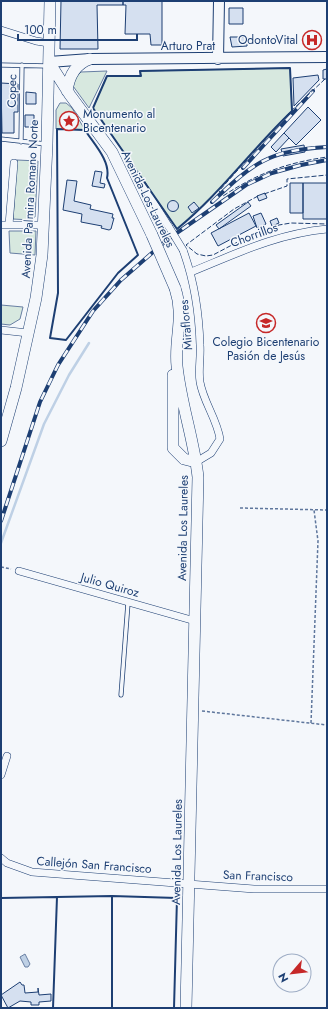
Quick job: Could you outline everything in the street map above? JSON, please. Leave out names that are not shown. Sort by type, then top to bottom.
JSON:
[{"type":"main road","name":"Avenida Palmira Romano Norte","points":[[1,441],[16,388],[38,284],[42,255],[47,144],[50,1]]},
{"type":"main road","points":[[48,102],[56,93],[68,93],[71,74],[78,66],[90,59]]},
{"type":"main road","name":"Avenida Los Laureles","points":[[49,64],[68,93],[112,152],[152,235],[180,302],[176,364],[183,411],[196,462],[198,480],[186,1008]]},
{"type":"main road","points":[[176,364],[172,376],[173,448],[179,455],[196,462]]},
{"type":"street","points":[[218,59],[219,1]]},
{"type":"street","points":[[1,30],[36,41],[49,43]]},
{"type":"street","name":"Arturo Prat","points":[[49,64],[90,59],[327,57]]},
{"type":"street","points":[[9,225],[14,163]]},
{"type":"street","name":"Miraflores","points":[[142,184],[183,250],[191,272],[197,307],[200,346],[200,384],[217,424],[220,439],[210,453],[196,462]]},
{"type":"street","points":[[1,225],[43,225]]},
{"type":"street","name":"Chorrillos","points":[[191,272],[273,238],[327,229]]},
{"type":"street","points":[[1,330],[28,333]]},
{"type":"street","name":"Julio Quiroz","points":[[19,571],[195,621]]},
{"type":"street","points":[[1,775],[7,756]]},
{"type":"street","name":"Callejón San Francisco","points":[[1,858],[6,863],[32,872],[189,884]]},
{"type":"street","name":"San Francisco","points":[[189,884],[254,888],[327,889]]},
{"type":"lane","name":"Copec","points":[[1,65],[49,64]]},
{"type":"lane","name":"Copec","points":[[21,142],[22,65]]},
{"type":"lane","points":[[1,139],[47,144]]},
{"type":"lane","points":[[121,695],[128,602]]},
{"type":"path","points":[[240,508],[327,510]]},
{"type":"path","points":[[311,723],[318,541],[314,510]]},
{"type":"path","points":[[1,567],[19,571]]},
{"type":"path","points":[[193,710],[327,726]]},
{"type":"shaded area","points":[[290,68],[292,111],[222,186],[177,229],[93,108],[107,76],[140,76],[140,71]]},
{"type":"shaded area","points":[[107,71],[89,108],[73,86],[74,79],[81,72]]},
{"type":"shaded area","points":[[60,103],[66,103],[72,108],[85,130],[56,129],[56,110]]},
{"type":"shaded area","points":[[17,160],[38,161],[35,217],[32,220],[13,219]]},
{"type":"shaded area","points":[[9,231],[36,231],[35,255],[10,253]]},
{"type":"shaded area","points":[[1,305],[23,307],[20,319],[10,325],[1,324]]},
{"type":"water","points":[[25,954],[30,964],[28,967],[25,967],[20,957]]},
{"type":"building","points":[[61,1],[123,1],[123,5],[97,5],[98,49],[60,49]]},
{"type":"building","points":[[123,1],[162,1],[162,45],[151,45],[150,34],[125,34],[126,5],[123,5]]},
{"type":"building","points":[[229,8],[243,8],[243,24],[229,24]]},
{"type":"building","points":[[230,37],[247,37],[247,46],[232,47]]},
{"type":"building","points":[[327,69],[327,79],[323,79],[323,70]]},
{"type":"building","points":[[318,75],[319,80],[294,106],[293,78]]},
{"type":"building","points":[[1,83],[18,84],[18,112],[14,112],[14,133],[2,133]]},
{"type":"building","points":[[26,92],[36,93],[36,104],[26,104]]},
{"type":"building","points":[[308,107],[321,120],[296,145],[284,133]]},
{"type":"building","points":[[25,115],[34,115],[34,127],[25,127]]},
{"type":"building","points":[[284,133],[289,138],[276,152],[271,147]]},
{"type":"building","points":[[304,145],[305,152],[283,156],[281,149]]},
{"type":"building","points":[[95,171],[102,172],[100,183],[105,184],[104,188],[92,186]]},
{"type":"building","points":[[67,180],[77,181],[74,201],[91,205],[90,209],[113,214],[112,218],[114,218],[111,229],[109,230],[101,228],[102,226],[81,222],[82,214],[63,210]]},
{"type":"building","points":[[290,183],[303,183],[303,213],[290,213]]},
{"type":"building","points":[[303,183],[327,183],[327,219],[303,219]]},
{"type":"building","points":[[265,193],[267,198],[259,201],[257,196]]},
{"type":"building","points":[[173,200],[177,202],[179,206],[177,210],[173,212],[169,210],[167,206],[169,202]]},
{"type":"building","points":[[194,202],[199,208],[192,213],[188,207]]},
{"type":"building","points":[[248,202],[251,206],[219,229],[216,225]]},
{"type":"building","points":[[249,213],[256,226],[218,246],[211,233]]},
{"type":"building","points":[[261,213],[266,224],[257,228],[253,216]]},
{"type":"building","points":[[277,218],[279,223],[272,226],[270,221]]},
{"type":"building","points":[[20,982],[24,985],[25,993],[38,992],[38,988],[39,995],[51,994],[51,1001],[39,1002],[39,1005],[31,1005],[31,1002],[20,1001],[8,1008],[1,995]]},
{"type":"waterway","points":[[1,543],[44,424],[69,375],[89,343]]},
{"type":"railway","points":[[243,168],[313,91]]},
{"type":"railway","points":[[212,202],[239,177],[263,161],[290,151],[327,147]]},
{"type":"railway","points":[[1,521],[40,402],[58,365],[93,311],[121,280],[168,239],[246,185],[272,173],[327,160]]},
{"type":"fence","points":[[325,79],[289,113],[219,191],[223,196],[248,181],[273,170],[298,162],[327,157]]},
{"type":"fence","points":[[264,194],[287,186],[287,179],[327,175]]},
{"type":"fence","points":[[258,196],[234,209],[186,245],[197,254],[206,256],[213,255],[249,236],[279,225],[291,223],[327,224]]},
{"type":"wall","points":[[290,68],[292,111],[222,186],[177,229],[93,108],[107,76],[141,76],[140,71],[290,68]]},
{"type":"wall","points":[[57,129],[85,130],[100,152],[108,172],[107,178],[138,255],[118,273],[66,340],[50,338],[58,293],[57,129]]},
{"type":"wall","points":[[1,898],[112,896],[177,898],[174,1008]]},
{"type":"wall","points":[[112,896],[112,1008]]},
{"type":"wall","points":[[53,1008],[57,897]]},
{"type":"place","name":"OdontoVital","points":[[312,40]]},
{"type":"place","name":"Monumento al Bicentenario","points":[[69,121]]},
{"type":"place","name":"Colegio Bicentenario Pasión de Jesús","points":[[266,323]]}]
